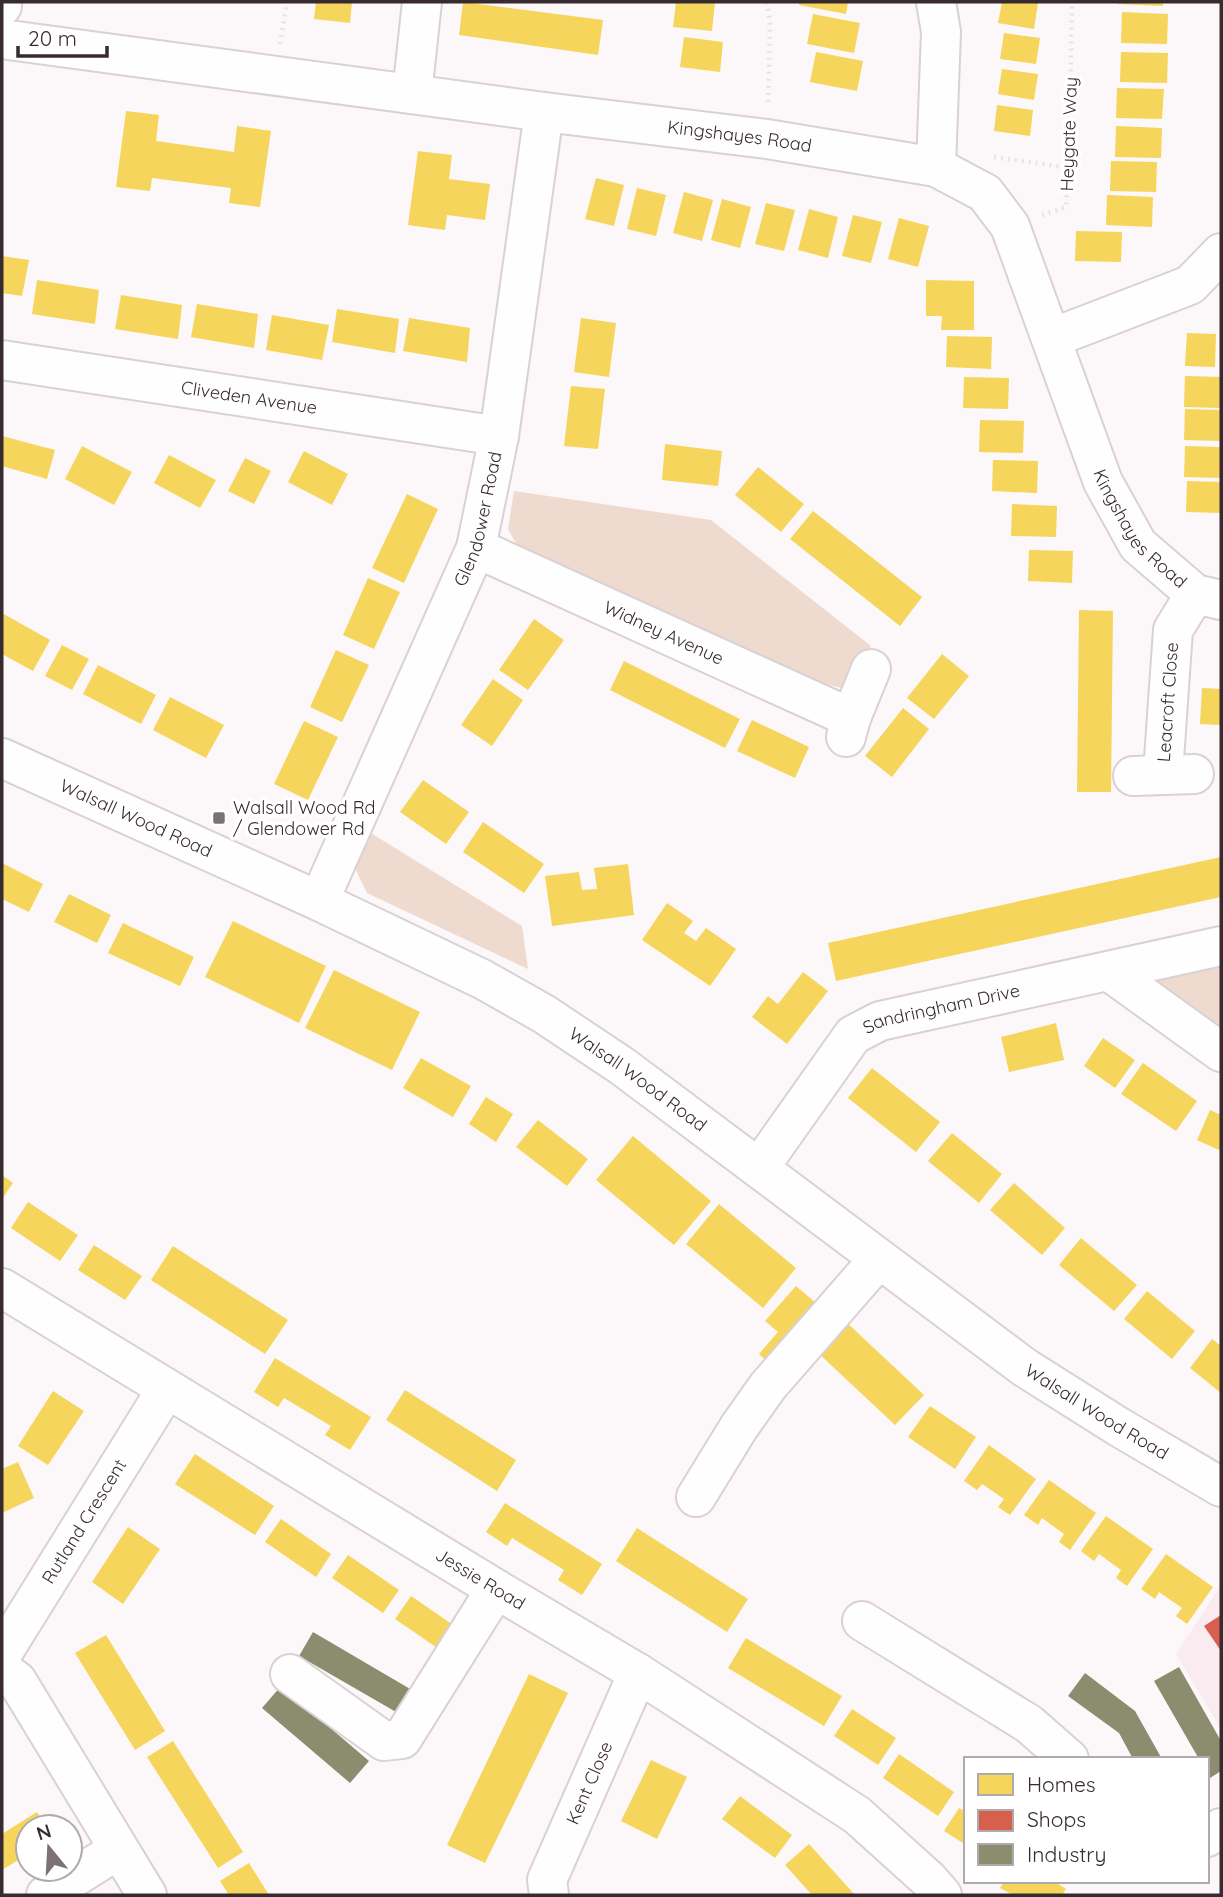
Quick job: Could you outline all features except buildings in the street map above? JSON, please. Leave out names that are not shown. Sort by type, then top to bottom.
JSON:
[{"type":"street","points":[[412,94],[422,2]]},
{"type":"street","points":[[936,2],[941,32],[936,167]]},
{"type":"street","name":"Kingshayes Road","points":[[2,39],[544,112],[767,139],[936,167],[985,193],[1010,226],[1103,482],[1138,545],[1208,597]]},
{"type":"street","name":"Glendower Road","points":[[319,901],[476,548],[499,436],[544,112]]},
{"type":"street","points":[[1052,338],[1190,285],[1221,253]]},
{"type":"street","name":"Cliveden Avenue","points":[[2,360],[499,436]]},
{"type":"street","name":"Widney Avenue","points":[[476,548],[849,727],[871,669]]},
{"type":"street","name":"Leacroft Close","points":[[1163,775],[1173,630],[1208,597]]},
{"type":"street","name":"Walsall Wood Road","points":[[2,758],[319,901],[482,979],[544,1014],[622,1066],[1024,1367],[1221,1487]]},
{"type":"street","name":"Sandringham Drive","points":[[758,1168],[853,1035],[864,1027],[880,1021],[1221,946]]},
{"type":"street","points":[[1110,972],[1221,1052]]},
{"type":"street","points":[[696,1497],[768,1385],[878,1260]]},
{"type":"street","name":"Jessie Road","points":[[2,1288],[166,1390],[638,1673],[857,1815],[942,1895]]},
{"type":"street","name":"Rutland Crescent","points":[[2,1654],[166,1390]]},
{"type":"street","points":[[290,1674],[384,1741],[402,1739],[496,1589]]},
{"type":"street","points":[[862,1621],[1029,1724],[1067,1757]]},
{"type":"street","points":[[2,1670],[17,1681],[147,1895]]},
{"type":"street","name":"Kent Close","points":[[549,1895],[547,1880],[638,1673]]},
{"type":"street","points":[[46,1895],[118,1850]]},
{"type":"path","points":[[275,76],[287,2]]},
{"type":"path","points":[[767,2],[770,23],[767,139]]},
{"type":"path","name":"Heygate Way","points":[[1010,226],[1066,206],[1072,2]]},
{"type":"path","points":[[990,157],[1069,168]]},
{"type":"shaded area","points":[[514,491],[711,520],[871,646],[841,688],[823,683],[518,547],[508,529]]},
{"type":"shaded area","points":[[369,832],[522,926],[528,969],[367,893],[355,868]]},
{"type":"shaded area","points":[[1221,956],[1221,1036],[1145,973]]},
{"type":"shaded area","points":[[1221,1585],[1221,1729],[1176,1654]]},
{"type":"place","name":"Walsall Wood Rd / Glendower Rd","points":[[219,818]]}]
